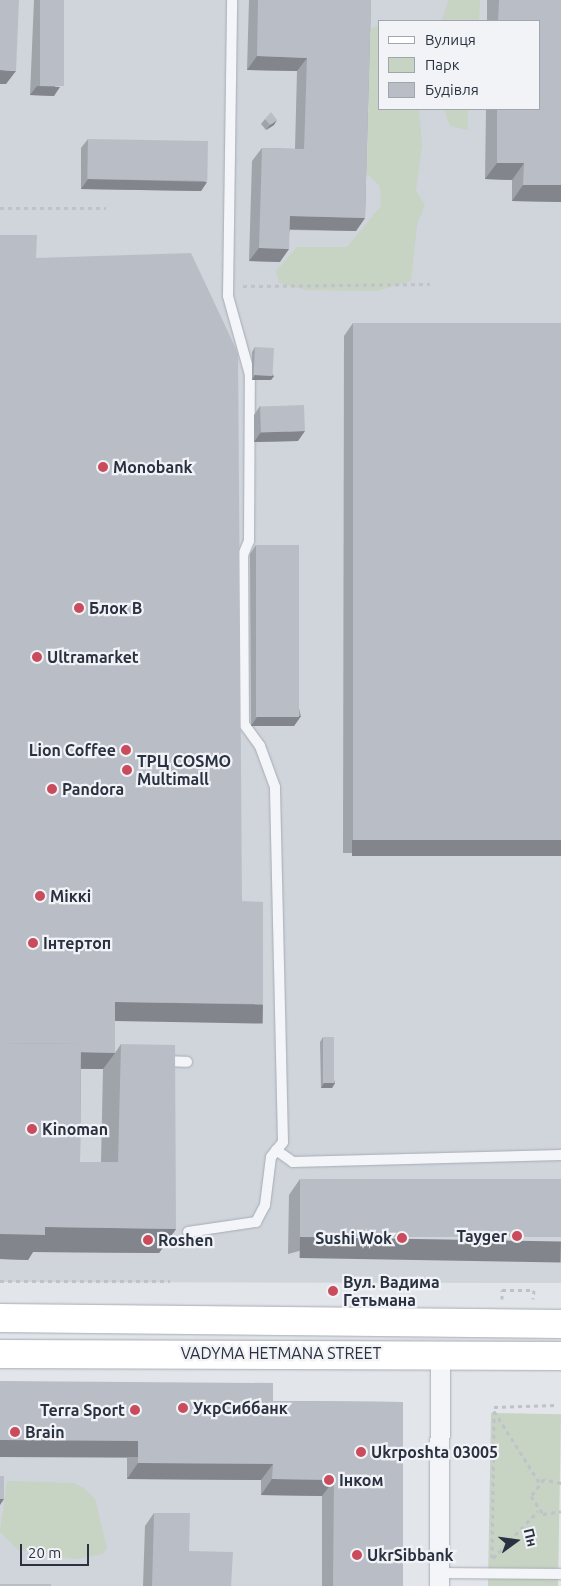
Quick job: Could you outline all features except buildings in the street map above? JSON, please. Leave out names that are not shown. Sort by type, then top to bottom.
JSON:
[{"type":"main road","name":"VADYMA HETMANA STREET","points":[[0,1318],[561,1324]]},
{"type":"main road","name":"VADYMA HETMANA STREET","points":[[0,1354],[440,1353],[560,1357]]},
{"type":"street","points":[[439,1580],[440,1353]]},
{"type":"lane","points":[[188,1232],[256,1222],[265,1205],[271,1157],[282,1142],[275,787],[260,746],[244,724],[243,555],[249,541],[250,375],[228,287],[232,0]]},
{"type":"lane","points":[[144,1061],[187,1062]]},
{"type":"lane","points":[[276,1150],[293,1162],[561,1155]]},
{"type":"lane","points":[[439,1580],[492,1574],[561,1574]]},
{"type":"path","points":[[0,208],[106,208]]},
{"type":"path","points":[[228,287],[430,284]]},
{"type":"path","points":[[0,1281],[170,1281]]},
{"type":"path","points":[[502,1299],[502,1290],[534,1290],[533,1299]]},
{"type":"path","points":[[494,1407],[557,1405]]},
{"type":"path","points":[[492,1574],[494,1411],[539,1482]]},
{"type":"path","points":[[561,1483],[550,1478],[539,1482],[531,1496],[538,1511],[549,1515],[561,1511]]},
{"type":"path","points":[[492,1559],[538,1511]]},
{"type":"shaded area","points":[[0,0],[561,0],[561,1283],[0,1282]]},
{"type":"shaded area","points":[[0,1398],[392,1419],[384,1586],[0,1586]]},
{"type":"green space","points":[[449,0],[480,0],[479,20],[441,20]]},
{"type":"green space","points":[[378,25],[378,110],[419,110],[422,145],[416,191],[425,205],[417,225],[411,281],[377,291],[306,290],[279,283],[276,271],[297,247],[347,247],[381,206],[380,186],[367,174],[370,29]]},
{"type":"green space","points":[[444,110],[468,110],[468,130],[450,126]]},
{"type":"green space","points":[[491,1413],[561,1414],[558,1586],[488,1586]]},
{"type":"green space","points":[[7,1481],[73,1483],[84,1488],[95,1499],[107,1548],[103,1554],[77,1559],[18,1550],[0,1532]]},
{"type":"place","name":"Monobank","points":[[103,467]]},
{"type":"place","name":"Блок B","points":[[79,608]]},
{"type":"place","name":"Ultramarket","points":[[37,657]]},
{"type":"place","name":"Lion Coffee","points":[[126,750]]},
{"type":"place","name":"ТРЦ COSMO Multimall","points":[[127,770]]},
{"type":"place","name":"Pandora","points":[[52,789]]},
{"type":"place","name":"Міккі","points":[[40,896]]},
{"type":"place","name":"Інтертоп","points":[[33,943]]},
{"type":"place","name":"Kinoman","points":[[32,1129]]},
{"type":"place","name":"Tayger","points":[[517,1236]]},
{"type":"place","name":"Sushi Wok","points":[[402,1238]]},
{"type":"place","name":"Roshen","points":[[148,1240]]},
{"type":"place","name":"Вул. Вадима Гетьмана","points":[[333,1291]]},
{"type":"place","name":"УкрСиббанк","points":[[183,1408]]},
{"type":"place","name":"Terra Sport","points":[[135,1410]]},
{"type":"place","name":"Brain","points":[[15,1432]]},
{"type":"place","name":"Ukrposhta 03005","points":[[361,1452]]},
{"type":"place","name":"Інком","points":[[329,1480]]},
{"type":"place","name":"UkrSibbank","points":[[357,1555]]}]
